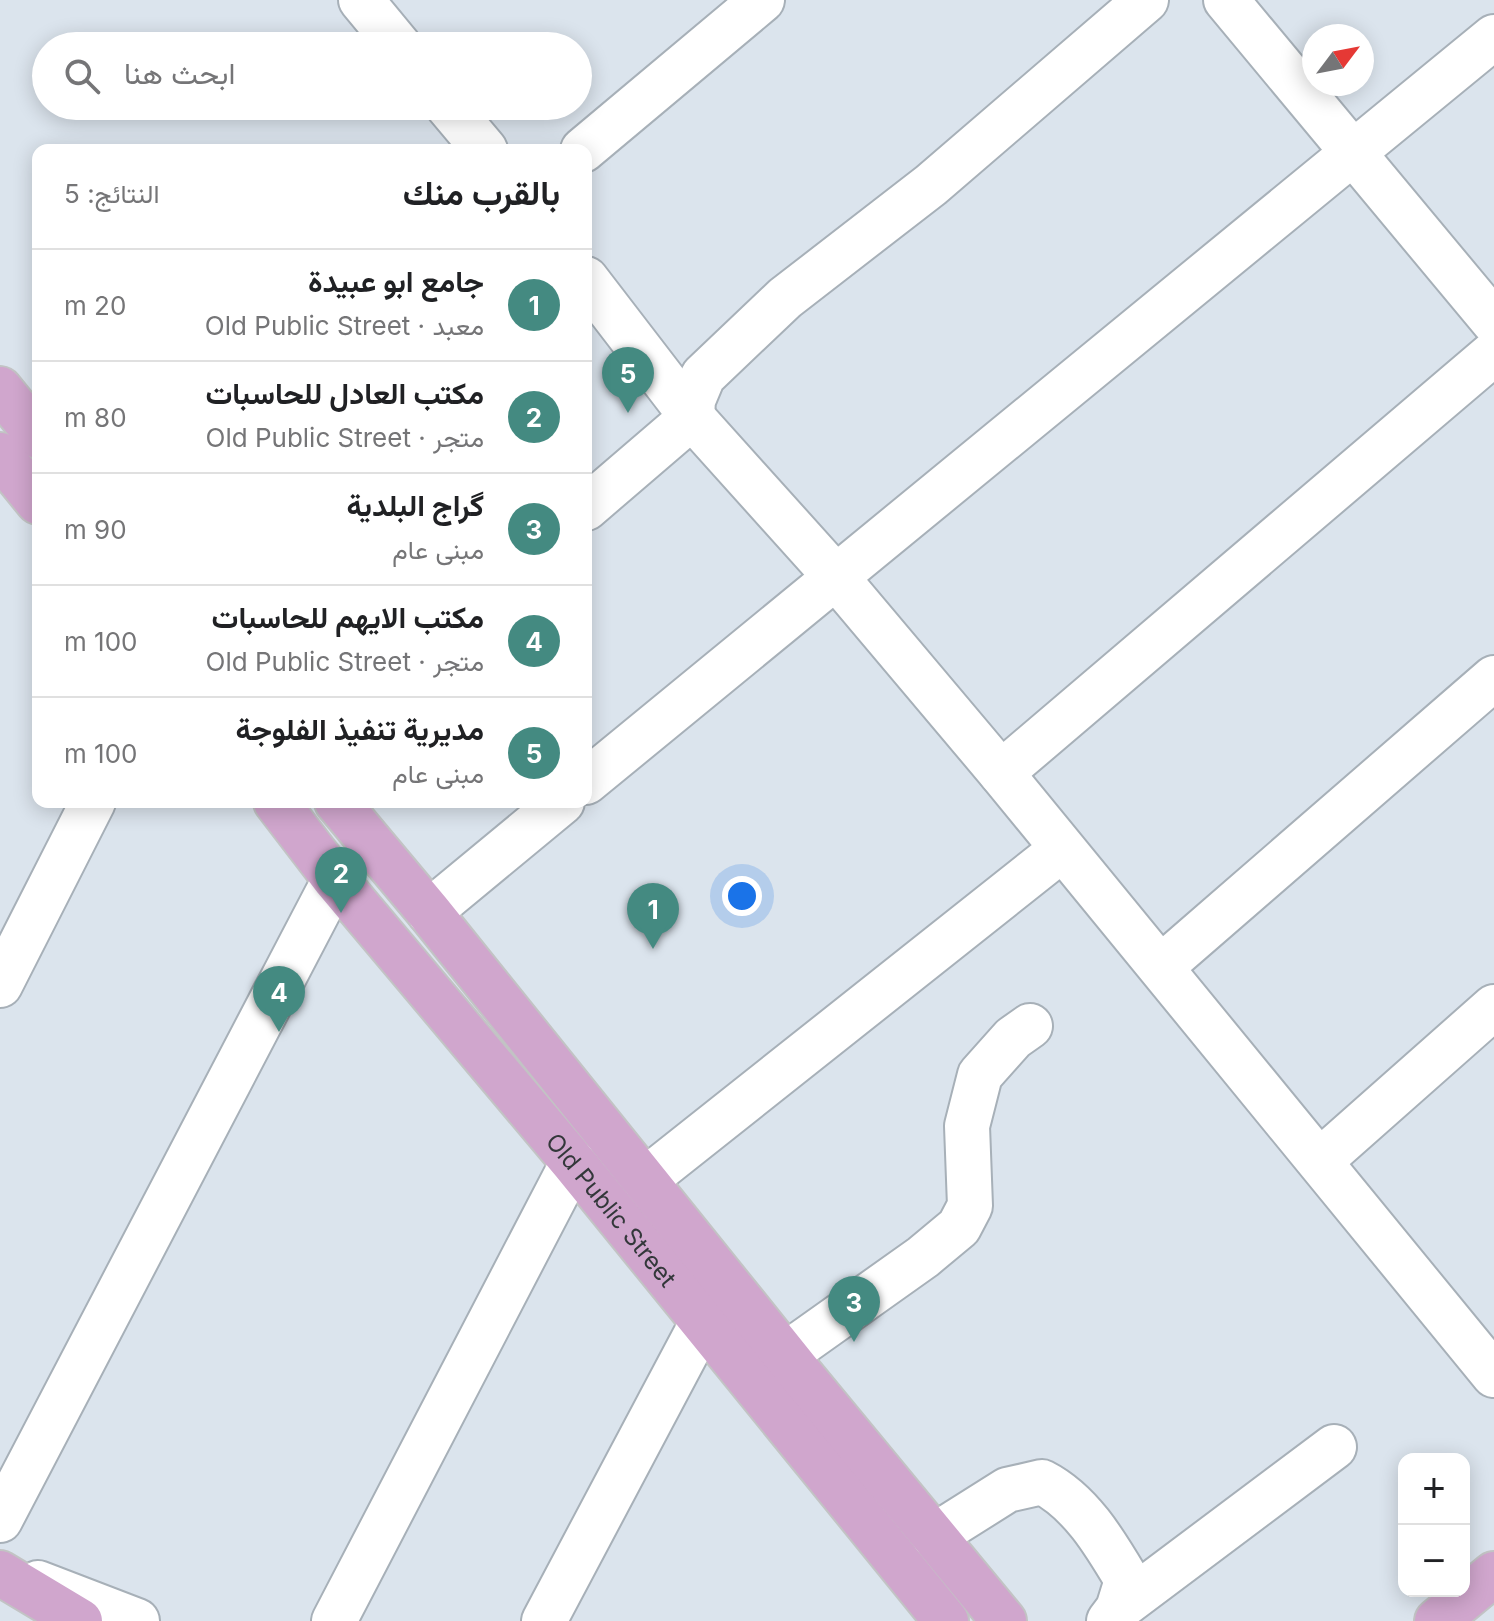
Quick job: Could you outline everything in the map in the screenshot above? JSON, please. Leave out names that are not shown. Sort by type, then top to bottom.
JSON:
[{"type":"main road","points":[[0,389],[32,429]]},
{"type":"main road","points":[[0,455],[32,495]]},
{"type":"main road","name":"Old Public Street","points":[[281,808],[335,879],[573,1162],[946,1621]]},
{"type":"main road","name":"Old Public Street","points":[[342,808],[1004,1621]]},
{"type":"main road","points":[[0,1571],[80,1621]]},
{"type":"main road","points":[[1437,1621],[1494,1574]]},
{"type":"street","points":[[590,144],[762,0]]},
{"type":"street","points":[[592,503],[692,417],[693,400],[703,376],[785,298],[931,185],[1146,0]]},
{"type":"street","points":[[1226,0],[1494,322]]},
{"type":"street","points":[[372,4],[390,32]]},
{"type":"street","points":[[592,777],[1494,37]]},
{"type":"street","points":[[460,120],[480,144]]},
{"type":"street","points":[[592,287],[692,417],[835,576],[1001,773],[1494,1375]]},
{"type":"street","points":[[1001,773],[1494,353]]},
{"type":"street","points":[[1161,967],[1494,678]]},
{"type":"street","points":[[0,985],[90,808]]},
{"type":"street","points":[[429,912],[555,808]]},
{"type":"street","points":[[645,1180],[1061,850]]},
{"type":"street","points":[[0,1520],[335,879]]},
{"type":"street","points":[[1320,1161],[1494,1007]]},
{"type":"street","points":[[785,1355],[923,1257],[959,1227],[970,1206],[967,1126],[980,1075],[1013,1038],[1030,1026]]},
{"type":"street","points":[[334,1621],[573,1162]]},
{"type":"street","points":[[544,1621],[702,1323]]},
{"type":"street","points":[[1114,1615],[1334,1447]]},
{"type":"street","points":[[934,1536],[1007,1490],[1042,1482],[1062,1493],[1104,1541],[1127,1580],[1114,1615]]},
{"type":"street","points":[[0,1571],[137,1621]]},
{"type":"place","name":"مديرية تنفيذ الفلوجة","points":[[628,413]]},
{"type":"place","name":"مكتب العادل للحاسبات","points":[[341,913]]},
{"type":"place","name":"جامع ابو عبيدة","points":[[653,949]]},
{"type":"place","name":"مكتب الايهم للحاسبات","points":[[279,1032]]},
{"type":"place","name":"گراج البلدية","points":[[854,1342]]}]
